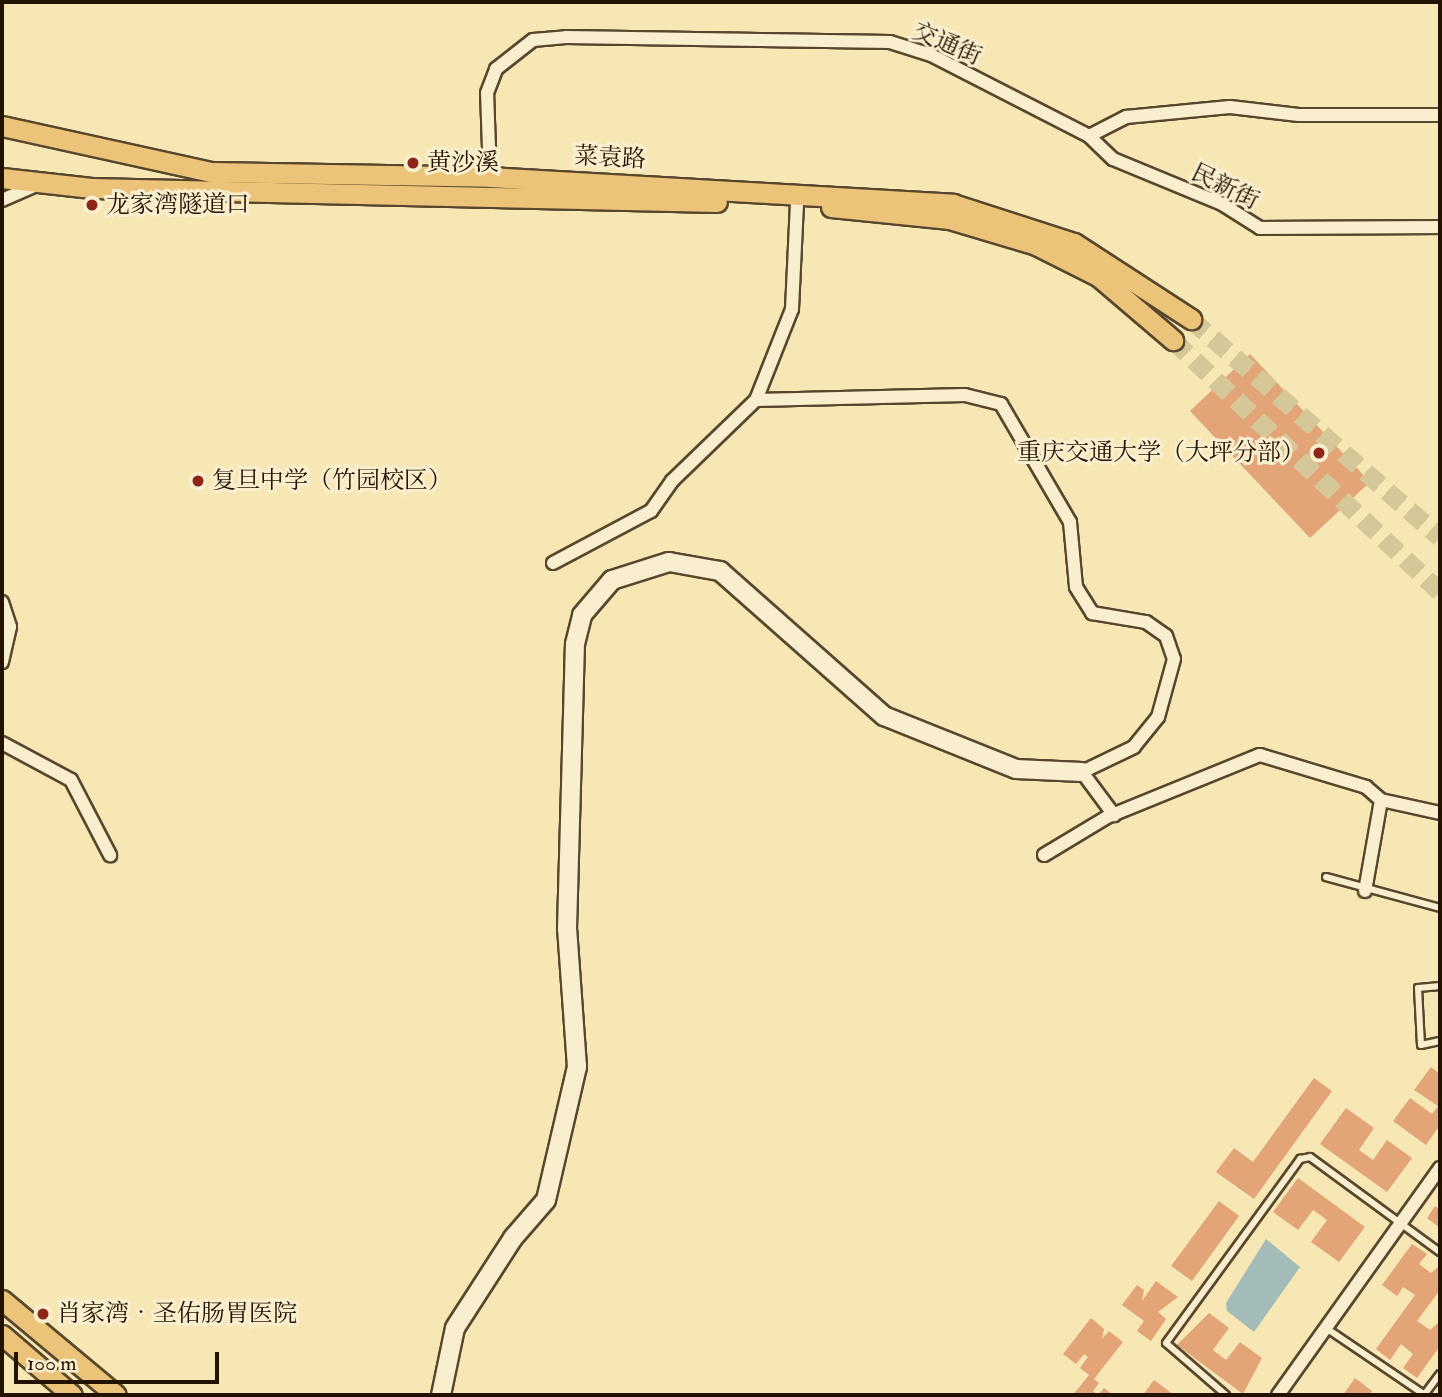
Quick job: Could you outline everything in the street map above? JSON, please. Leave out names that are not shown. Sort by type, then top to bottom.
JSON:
[{"type":"main road","name":"菜袁路","points":[[2,126],[211,173],[490,177],[953,204],[1074,243],[1191,319]]},
{"type":"main road","name":"菜袁路","points":[[2,178],[40,184],[797,204],[918,215],[1008,235],[1098,276],[1173,340]]},
{"type":"main road","points":[[2,1300],[116,1395]]},
{"type":"main road","points":[[2,1335],[72,1395]]},
{"type":"street","name":"交通街","points":[[490,177],[488,93],[496,69],[533,40],[566,37],[890,42],[931,55],[1089,136]]},
{"type":"street","points":[[1089,136],[1126,117],[1230,107],[1299,115],[1440,115]]},
{"type":"street","name":"民新街","points":[[1089,136],[1113,159],[1222,204],[1259,228],[1440,228]]},
{"type":"street","points":[[2,200],[40,184]]},
{"type":"street","points":[[553,563],[651,511],[672,481],[756,400],[792,309],[797,204]]},
{"type":"street","points":[[441,1395],[455,1328],[513,1238],[546,1200],[577,1066],[568,929],[575,644],[582,615],[612,580],[669,562],[720,571],[884,716],[1017,769],[1082,772],[1134,747],[1158,717],[1174,659],[1166,636],[1146,622],[1092,613],[1076,587],[1070,523],[1001,404],[965,395],[756,400]]},
{"type":"street","points":[[2,602],[10,627],[2,662]]},
{"type":"street","points":[[2,743],[71,780],[110,855]]},
{"type":"street","points":[[1044,855],[1191,778],[1260,755],[1366,787],[1381,800],[1440,813]]},
{"type":"street","points":[[1082,772],[1114,816]]},
{"type":"street","points":[[1365,891],[1381,800]]},
{"type":"street","points":[[1278,1395],[1440,1168]]},
{"type":"lane","points":[[1326,877],[1365,891],[1440,908]]},
{"type":"lane","points":[[1440,986],[1418,988],[1421,1045],[1440,1041]]},
{"type":"lane","points":[[1226,1395],[1166,1343],[1300,1159],[1310,1157],[1402,1221],[1440,1252]]},
{"type":"lane","points":[[1326,1328],[1425,1395],[1440,1374]]},
{"type":"water","points":[[1266,1239],[1300,1267],[1254,1332],[1227,1311],[1226,1303]]},
{"type":"building","points":[[1250,354],[1370,482],[1310,538],[1190,411]]},
{"type":"building","points":[[1431,1067],[1440,1074],[1440,1125],[1426,1145],[1393,1121],[1410,1098],[1432,1114],[1438,1106],[1414,1090]]},
{"type":"building","points":[[1314,1078],[1332,1091],[1254,1199],[1216,1172],[1234,1148],[1253,1162]]},
{"type":"building","points":[[1346,1108],[1374,1128],[1359,1150],[1373,1160],[1387,1140],[1412,1158],[1387,1192],[1320,1144]]},
{"type":"building","points":[[1298,1178],[1365,1227],[1339,1262],[1311,1242],[1327,1220],[1313,1210],[1298,1230],[1273,1212]]},
{"type":"building","points":[[1219,1201],[1239,1216],[1192,1281],[1171,1266]]},
{"type":"building","points":[[1435,1206],[1440,1210],[1440,1228],[1427,1218]]},
{"type":"building","points":[[1412,1244],[1427,1254],[1419,1264],[1431,1273],[1440,1265],[1440,1290],[1417,1321],[1430,1330],[1440,1321],[1440,1346],[1417,1378],[1403,1368],[1413,1354],[1401,1344],[1390,1360],[1376,1349],[1415,1295],[1403,1287],[1397,1296],[1382,1285]]},
{"type":"building","points":[[1156,1281],[1178,1297],[1158,1312],[1166,1319],[1151,1341],[1137,1331],[1144,1321],[1122,1305],[1137,1285],[1144,1290],[1142,1301]]},
{"type":"building","points":[[1209,1313],[1229,1328],[1213,1350],[1226,1360],[1240,1342],[1262,1358],[1243,1394],[1177,1345]]},
{"type":"building","points":[[1091,1318],[1104,1329],[1102,1339],[1109,1331],[1123,1342],[1094,1379],[1099,1383],[1093,1391],[1098,1395],[1073,1395],[1089,1375],[1080,1368],[1088,1357],[1084,1354],[1076,1364],[1063,1354]]},
{"type":"building","points":[[1355,1378],[1372,1391],[1369,1395],[1343,1395]]},
{"type":"building","points":[[1154,1380],[1174,1395],[1143,1395]]},
{"type":"building","points":[[1104,1388],[1113,1395],[1098,1395]]},
{"type":"tunnel","points":[[1191,319],[1440,537]]},
{"type":"tunnel","points":[[1173,340],[1440,592]]},
{"type":"place","name":"黄沙溪","points":[[413,163]]},
{"type":"place","name":"龙家湾隧道口","points":[[92,205]]},
{"type":"place","name":"重庆交通大学（大坪分部）","points":[[1319,453]]},
{"type":"place","name":"复旦中学（竹园校区）","points":[[198,481]]},
{"type":"place","name":"肖家湾‧圣佑肠胃医院","points":[[43,1314]]}]
